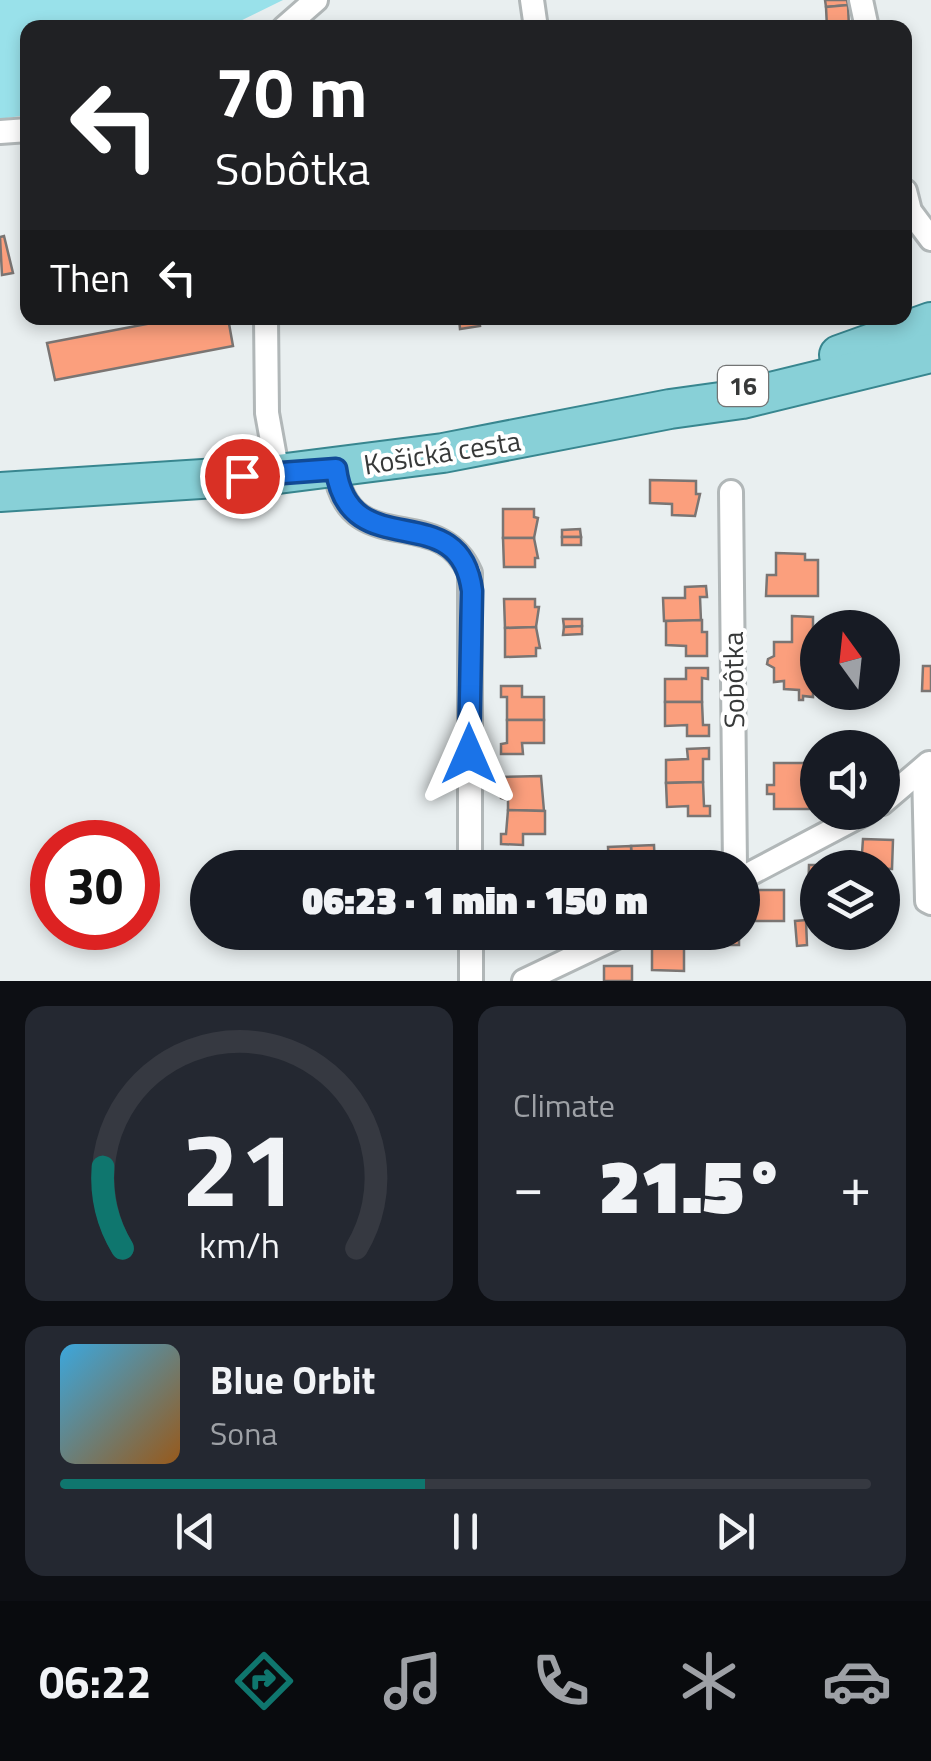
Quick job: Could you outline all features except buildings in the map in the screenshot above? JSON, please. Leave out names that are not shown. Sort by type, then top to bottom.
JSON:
[{"type":"main road","name":"Košická cesta","points":[[670,409],[931,322]]},
{"type":"main road","name":"Košická cesta","points":[[16,492],[336,469],[522,439],[670,409],[742,400],[931,353]]},
{"type":"street","points":[[293,20],[316,0]]},
{"type":"street","points":[[912,214],[931,243]]},
{"type":"street","points":[[266,325],[267,413],[278,474]]},
{"type":"street","points":[[336,469],[344,502],[362,519],[444,542],[457,551],[470,573],[470,850]]},
{"type":"street","name":"Sobôtka","points":[[731,492],[735,850]]},
{"type":"street","points":[[900,788],[928,764]]},
{"type":"street","points":[[928,764],[927,901],[931,903]]},
{"type":"street","points":[[760,868],[833,830]]},
{"type":"street","points":[[471,950],[471,981]]},
{"type":"street","points":[[524,981],[590,950]]},
{"type":"shaded area","points":[[0,0],[283,0],[242,20],[20,20],[20,116],[0,119]]},
{"type":"route","points":[[242,476],[336,469],[338,490],[344,502],[362,519],[433,537],[457,551],[470,573],[472,591],[469,754]]}]
